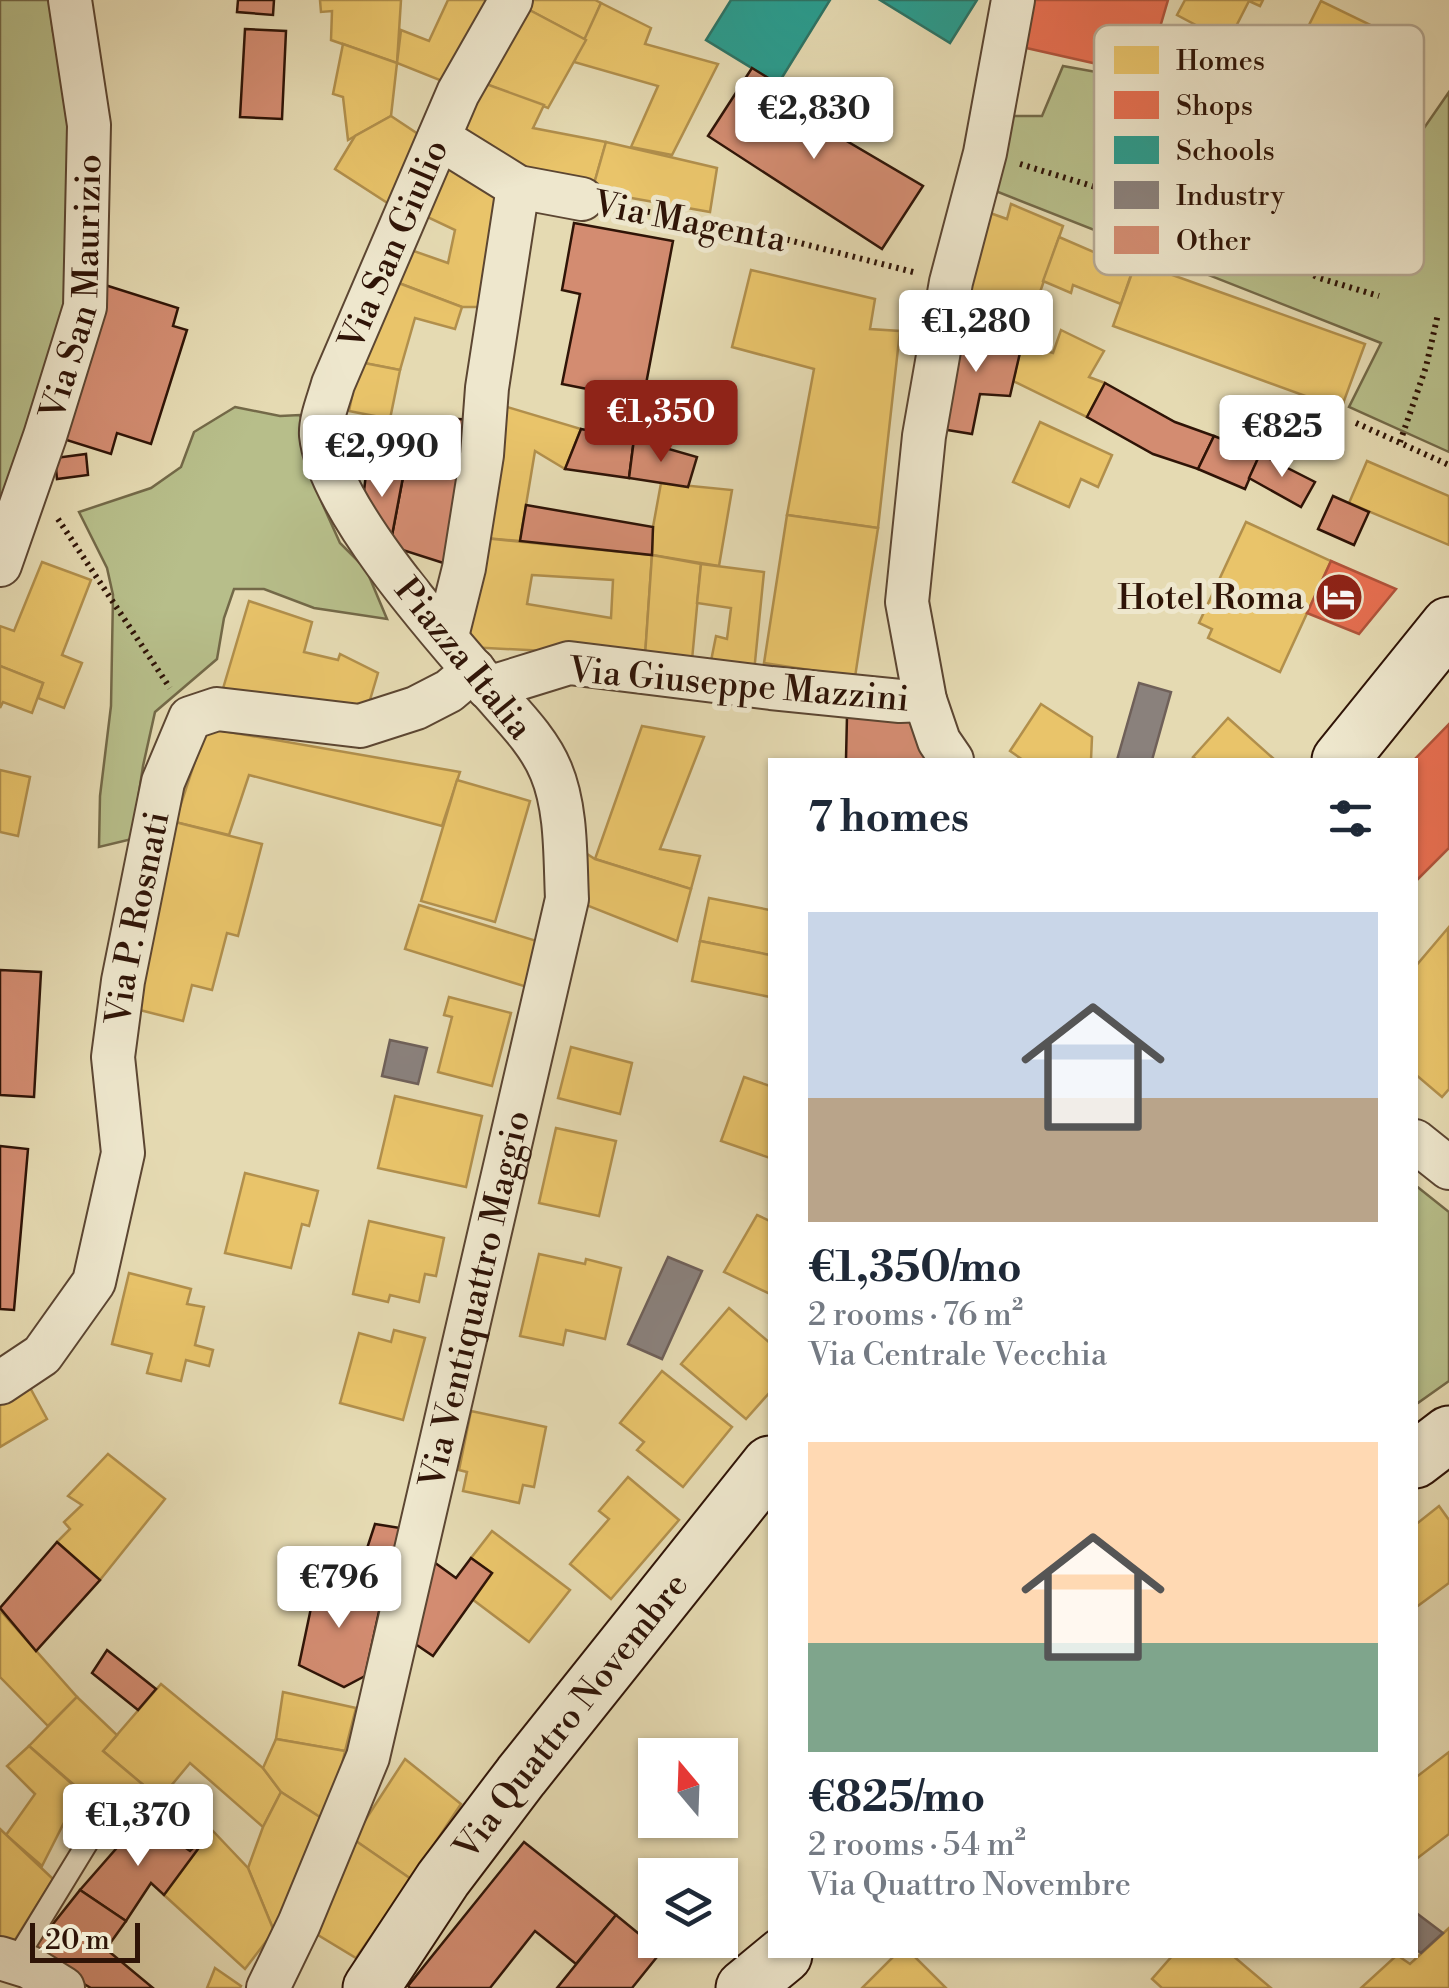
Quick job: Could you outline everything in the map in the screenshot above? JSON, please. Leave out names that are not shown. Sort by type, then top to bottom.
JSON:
[{"type":"main road","points":[[1342,758],[1449,624]]},
{"type":"main road","points":[[1418,1458],[1449,1434]]},
{"type":"main road","name":"Via Quattro Novembre","points":[[376,1982],[443,1880],[521,1776],[768,1467]]},
{"type":"main road","points":[[744,1988],[780,1958]]},
{"type":"street","name":"Via San Maurizio","points":[[0,565],[86,307],[89,125],[70,0]]},
{"type":"street","name":"Via San Giulio","points":[[375,548],[332,480],[320,432],[333,384],[458,93],[511,0]]},
{"type":"street","points":[[925,700],[907,602],[924,436],[951,282],[985,153],[1013,0]]},
{"type":"street","name":"Via Magenta","points":[[439,138],[518,187],[582,199]]},
{"type":"street","points":[[446,636],[464,568],[518,187]]},
{"type":"street","name":"Piazza Italia","points":[[375,548],[515,716],[551,770]]},
{"type":"street","name":"Via Giuseppe Mazzini","points":[[481,679],[569,663],[790,690],[925,700],[938,741],[951,758]]},
{"type":"street","points":[[190,718],[217,709],[360,726],[416,708],[481,679]]},
{"type":"street","name":"Via P. Rosnati","points":[[0,1383],[42,1355],[94,1282],[123,1153],[113,1058],[124,981],[163,782],[190,718]]},
{"type":"street","name":"Via Ventiquattro Maggio","points":[[268,1988],[368,1756],[567,898],[563,827],[551,770]]},
{"type":"street","points":[[1418,1144],[1449,1168]]},
{"type":"street","points":[[7,1960],[28,1967],[63,1988]]},
{"type":"lane","points":[[7,1960],[102,1819]]},
{"type":"path","points":[[985,153],[1094,187]]},
{"type":"path","name":"Via Magenta","points":[[582,199],[773,236],[951,282]]},
{"type":"path","points":[[1313,275],[1379,296]]},
{"type":"path","points":[[1400,442],[1426,367],[1438,314]]},
{"type":"path","points":[[1356,423],[1449,465]]},
{"type":"path","points":[[30,478],[190,718]]},
{"type":"green space","points":[[0,0],[49,0],[53,32],[80,127],[79,307],[0,536]]},
{"type":"green space","points":[[1063,66],[1094,72],[1094,230],[993,190],[1007,116],[1042,116]]},
{"type":"green space","points":[[1449,92],[1449,452],[1349,407],[1381,343],[1209,275],[1424,275],[1424,128]]},
{"type":"green space","points":[[235,407],[280,416],[300,415],[312,448],[322,503],[340,543],[366,569],[387,619],[314,608],[264,589],[234,589],[217,659],[155,712],[132,839],[99,847],[100,796],[111,706],[113,595],[107,568],[79,512],[151,488],[181,467],[194,432]]},
{"type":"green space","points":[[1418,1187],[1449,1212],[1449,1381],[1418,1403]]},
{"type":"building: Homes","points":[[320,0],[401,0],[397,63],[331,40],[332,11],[321,12]]},
{"type":"building: Homes","points":[[448,0],[496,0],[447,83],[397,63],[401,30],[429,41]]},
{"type":"building: Homes","points":[[523,0],[601,3],[586,40],[520,5]]},
{"type":"building: Homes","points":[[1185,0],[1263,0],[1260,6],[1249,1],[1237,25],[1196,25],[1177,15]]},
{"type":"building: Homes","points":[[1321,1],[1371,25],[1309,25]]},
{"type":"building: Homes","points":[[601,3],[651,28],[645,44],[718,64],[672,155],[631,147],[658,86],[574,62]]},
{"type":"building: Homes","points":[[520,5],[586,40],[548,108],[475,80]]},
{"type":"building: Homes","points":[[343,44],[397,63],[391,116],[348,140],[343,97],[333,94]]},
{"type":"building: Homes","points":[[475,80],[544,105],[533,128],[606,142],[592,191],[509,170],[449,134]]},
{"type":"building: Homes","points":[[391,116],[427,140],[389,204],[335,169],[355,136]]},
{"type":"building: Homes","points":[[606,142],[717,168],[710,212],[592,191]]},
{"type":"building: Homes","points":[[450,159],[502,188],[484,307],[462,307],[396,282],[411,250],[448,263],[455,230],[423,215]]},
{"type":"building: Homes","points":[[1011,204],[1063,226],[1022,344],[962,320],[990,213],[1007,219]]},
{"type":"building: Homes","points":[[1059,237],[1094,252],[1094,275],[1131,275],[1121,304],[1073,285],[1071,293],[1043,281]]},
{"type":"building: Homes","points":[[751,270],[875,299],[870,329],[900,331],[878,528],[787,515],[814,369],[732,347]]},
{"type":"building: Homes","points":[[1131,275],[1172,275],[1365,344],[1341,409],[1113,326]]},
{"type":"building: Homes","points":[[396,282],[462,307],[455,329],[415,318],[400,370],[359,362]]},
{"type":"building: Homes","points":[[1061,330],[1104,351],[1089,377],[1105,383],[1087,417],[1013,381],[1022,344],[1053,353]]},
{"type":"building: Homes","points":[[359,362],[400,370],[390,419],[349,411]]},
{"type":"building: Homes","points":[[504,406],[581,429],[565,469],[535,451],[520,541],[474,537]]},
{"type":"building: Homes","points":[[1040,422],[1112,455],[1098,487],[1081,479],[1069,507],[1013,482]]},
{"type":"building: Homes","points":[[1367,461],[1449,496],[1449,545],[1349,503]]},
{"type":"building: Homes","points":[[661,483],[732,490],[719,566],[652,555]]},
{"type":"building: Homes","points":[[787,515],[878,528],[855,677],[764,663]]},
{"type":"building: Homes","points":[[1246,522],[1331,561],[1280,672],[1208,638],[1212,629],[1199,623]]},
{"type":"building: Homes","points":[[474,537],[652,555],[645,656],[468,647]],"holes":[[[532,575],[613,580],[611,618],[527,604]]]},
{"type":"building: Homes","points":[[652,555],[701,564],[692,660],[645,656]]},
{"type":"building: Homes","points":[[42,562],[91,580],[62,655],[82,663],[64,708],[38,698],[43,683],[0,666],[0,626],[14,631]]},
{"type":"building: Homes","points":[[701,564],[764,572],[754,672],[710,666],[716,636],[727,639],[731,608],[697,603]]},
{"type":"building: Homes","points":[[249,601],[312,622],[304,652],[338,660],[340,654],[378,673],[367,710],[219,702]]},
{"type":"building: Homes","points":[[0,666],[43,683],[32,713],[3,702],[0,708]]},
{"type":"building: Homes","points":[[1041,704],[1092,737],[1091,758],[1020,758],[1010,751]]},
{"type":"building: Homes","points":[[1228,718],[1273,758],[1194,758]]},
{"type":"building: Homes","points":[[642,726],[704,737],[660,849],[700,856],[691,889],[595,859]]},
{"type":"building: Homes","points":[[206,728],[460,772],[442,826],[249,775],[229,835],[175,822]]},
{"type":"building: Homes","points":[[0,770],[30,777],[18,836],[0,832]]},
{"type":"building: Homes","points":[[457,780],[530,801],[495,922],[421,901]]},
{"type":"building: Homes","points":[[175,822],[262,844],[238,936],[227,933],[212,990],[192,985],[183,1021],[128,1007]]},
{"type":"building: Homes","points":[[584,852],[595,859],[691,889],[677,941],[586,905]]},
{"type":"building: Homes","points":[[709,898],[768,910],[768,955],[700,941]]},
{"type":"building: Homes","points":[[419,905],[540,942],[527,987],[405,949]]},
{"type":"building: Homes","points":[[1448,928],[1449,1089],[1442,1097],[1418,1077],[1418,963]]},
{"type":"building: Homes","points":[[700,941],[768,955],[768,997],[692,981]]},
{"type":"building: Homes","points":[[449,997],[511,1013],[492,1086],[438,1072],[452,1017],[444,1015]]},
{"type":"building: Homes","points":[[571,1047],[632,1063],[620,1114],[558,1098]]},
{"type":"building: Homes","points":[[744,1077],[768,1085],[768,1157],[721,1141]]},
{"type":"building: Homes","points":[[395,1096],[482,1116],[466,1187],[378,1168]]},
{"type":"building: Homes","points":[[556,1128],[616,1141],[599,1216],[539,1203]]},
{"type":"building: Homes","points":[[245,1173],[318,1191],[309,1226],[302,1224],[291,1268],[225,1253]]},
{"type":"building: Homes","points":[[757,1215],[768,1220],[768,1293],[724,1272]]},
{"type":"building: Homes","points":[[369,1221],[444,1238],[436,1276],[425,1274],[419,1302],[390,1295],[388,1302],[353,1294]]},
{"type":"building: Homes","points":[[539,1254],[621,1268],[605,1339],[566,1330],[563,1345],[520,1336]]},
{"type":"building: Homes","points":[[129,1273],[191,1289],[187,1304],[204,1307],[195,1345],[213,1350],[209,1366],[186,1360],[181,1381],[147,1373],[152,1354],[112,1344]]},
{"type":"building: Homes","points":[[729,1308],[768,1341],[768,1394],[746,1419],[681,1364]]},
{"type":"building: Homes","points":[[394,1330],[425,1338],[403,1420],[340,1403],[359,1333],[391,1342]]},
{"type":"building: Homes","points":[[662,1371],[732,1427],[683,1487],[637,1450],[644,1442],[620,1423]]},
{"type":"building: Homes","points":[[27,1382],[47,1419],[0,1447],[0,1399]]},
{"type":"building: Homes","points":[[471,1411],[546,1427],[534,1487],[523,1485],[519,1503],[463,1491],[467,1472],[459,1470]]},
{"type":"building: Homes","points":[[108,1454],[165,1499],[100,1580],[57,1542],[70,1529],[64,1522],[82,1505],[68,1496]]},
{"type":"building: Homes","points":[[628,1477],[679,1520],[611,1599],[570,1564],[609,1519],[599,1511]]},
{"type":"building: Homes","points":[[1439,1506],[1449,1520],[1449,1583],[1418,1606],[1418,1523]]},
{"type":"building: Homes","points":[[492,1531],[570,1590],[529,1642],[472,1599],[492,1573],[471,1558]]},
{"type":"building: Homes","points":[[0,1610],[77,1697],[48,1726],[0,1677]]},
{"type":"building: Homes","points":[[161,1684],[263,1768],[281,1792],[263,1827],[190,1763],[160,1799],[103,1751]]},
{"type":"building: Homes","points":[[283,1692],[356,1708],[345,1751],[276,1739]]},
{"type":"building: Homes","points":[[77,1697],[117,1735],[103,1751],[160,1799],[130,1833],[29,1746]]},
{"type":"building: Homes","points":[[276,1739],[345,1751],[329,1823],[281,1792],[263,1768]]},
{"type":"building: Homes","points":[[29,1746],[80,1791],[42,1866],[6,1835],[35,1794],[7,1766]]},
{"type":"building: Homes","points":[[1449,1752],[1449,1834],[1418,1858],[1418,1776]]},
{"type":"building: Homes","points":[[405,1759],[461,1804],[411,1879],[353,1839]]},
{"type":"building: Homes","points":[[281,1792],[329,1823],[274,1931],[248,1868]]},
{"type":"building: Homes","points":[[0,1829],[53,1879],[10,1948],[0,1945]]},
{"type":"building: Homes","points":[[212,1830],[248,1868],[274,1931],[245,1969],[164,1895]]},
{"type":"building: Homes","points":[[353,1839],[411,1879],[356,1958],[313,1932]]},
{"type":"building: Homes","points":[[1449,1928],[1449,1988],[1361,1988],[1394,1958],[1410,1964]]},
{"type":"building: Homes","points":[[892,1958],[916,1958],[946,1988],[862,1988]]},
{"type":"building: Homes","points":[[1170,1958],[1236,1958],[1271,1988],[1162,1988],[1152,1979]]},
{"type":"building: Homes","points":[[215,1968],[241,1986],[240,1988],[207,1988]]},
{"type":"building: Shops","points":[[1033,0],[1168,0],[1161,25],[1094,25],[1094,63],[1022,47]]},
{"type":"building: Shops","points":[[1331,561],[1396,589],[1359,634],[1307,613]]},
{"type":"building: Shops","points":[[1449,724],[1449,848],[1418,879],[1418,758]]},
{"type":"building: Schools","points":[[731,0],[830,0],[778,84],[706,40]]},
{"type":"building: Schools","points":[[880,0],[977,0],[950,43]]},
{"type":"building: Industry","points":[[1139,683],[1171,692],[1153,758],[1118,758]]},
{"type":"building: Industry","points":[[390,1040],[427,1048],[418,1084],[382,1076]]},
{"type":"building: Industry","points":[[668,1257],[702,1271],[662,1359],[628,1344]]},
{"type":"building: Industry","points":[[1418,1914],[1443,1933],[1421,1953],[1418,1951]]},
{"type":"building: Other","points":[[238,0],[274,0],[273,15],[237,12]]},
{"type":"building: Other","points":[[245,29],[286,31],[282,119],[240,117]]},
{"type":"building: Other","points":[[752,68],[778,84],[772,97],[923,186],[882,249],[708,136]]},
{"type":"building: Other","points":[[574,223],[673,241],[643,400],[562,384],[580,294],[562,290]]},
{"type":"building: Other","points":[[105,285],[178,308],[173,326],[187,330],[151,444],[117,433],[111,454],[57,437]]},
{"type":"building: Other","points":[[962,320],[1022,344],[1010,396],[980,394],[972,434],[935,428]]},
{"type":"building: Other","points":[[1105,383],[1175,422],[1214,436],[1198,469],[1153,454],[1087,417]]},
{"type":"building: Other","points":[[423,417],[474,420],[456,567],[390,546],[403,477],[416,478]]},
{"type":"building: Other","points":[[581,429],[634,439],[629,478],[565,469]]},
{"type":"building: Other","points":[[1214,436],[1260,454],[1245,489],[1198,469]]},
{"type":"building: Other","points":[[634,439],[697,457],[688,487],[629,478]]},
{"type":"building: Other","points":[[86,454],[88,475],[57,479],[55,458]]},
{"type":"building: Other","points":[[1260,454],[1315,482],[1301,507],[1249,478]]},
{"type":"building: Other","points":[[367,466],[403,477],[390,546],[362,507]]},
{"type":"building: Other","points":[[1333,496],[1369,512],[1354,545],[1318,529]]},
{"type":"building: Other","points":[[526,505],[653,527],[652,555],[520,541]]},
{"type":"building: Other","points":[[847,716],[931,717],[930,758],[846,758]]},
{"type":"building: Other","points":[[0,970],[41,972],[34,1097],[0,1095]]},
{"type":"building: Other","points":[[0,1146],[28,1149],[14,1310],[0,1309]]},
{"type":"building: Other","points":[[375,1524],[400,1528],[380,1607],[354,1588]]},
{"type":"building: Other","points":[[57,1542],[100,1580],[36,1651],[0,1608]]},
{"type":"building: Other","points":[[427,1557],[456,1578],[471,1558],[492,1573],[433,1656],[408,1639]]},
{"type":"building: Other","points":[[320,1565],[380,1607],[365,1676],[344,1687],[299,1665]]},
{"type":"building: Other","points":[[107,1650],[156,1689],[138,1710],[92,1673]]},
{"type":"building: Other","points":[[143,1818],[190,1851],[212,1830],[164,1895],[151,1883],[126,1921],[80,1890]]},
{"type":"building: Other","points":[[524,1842],[616,1915],[576,1964],[535,1931],[490,1988],[410,1988],[408,1986]]},
{"type":"building: Other","points":[[80,1890],[126,1921],[106,1949],[153,1988],[91,1988],[30,1953]]},
{"type":"building: Other","points":[[616,1915],[638,1933],[638,1958],[656,1958],[632,1988],[557,1988]]},
{"type":"place","name":"Hotel Roma","points":[[1339,597]]}]
